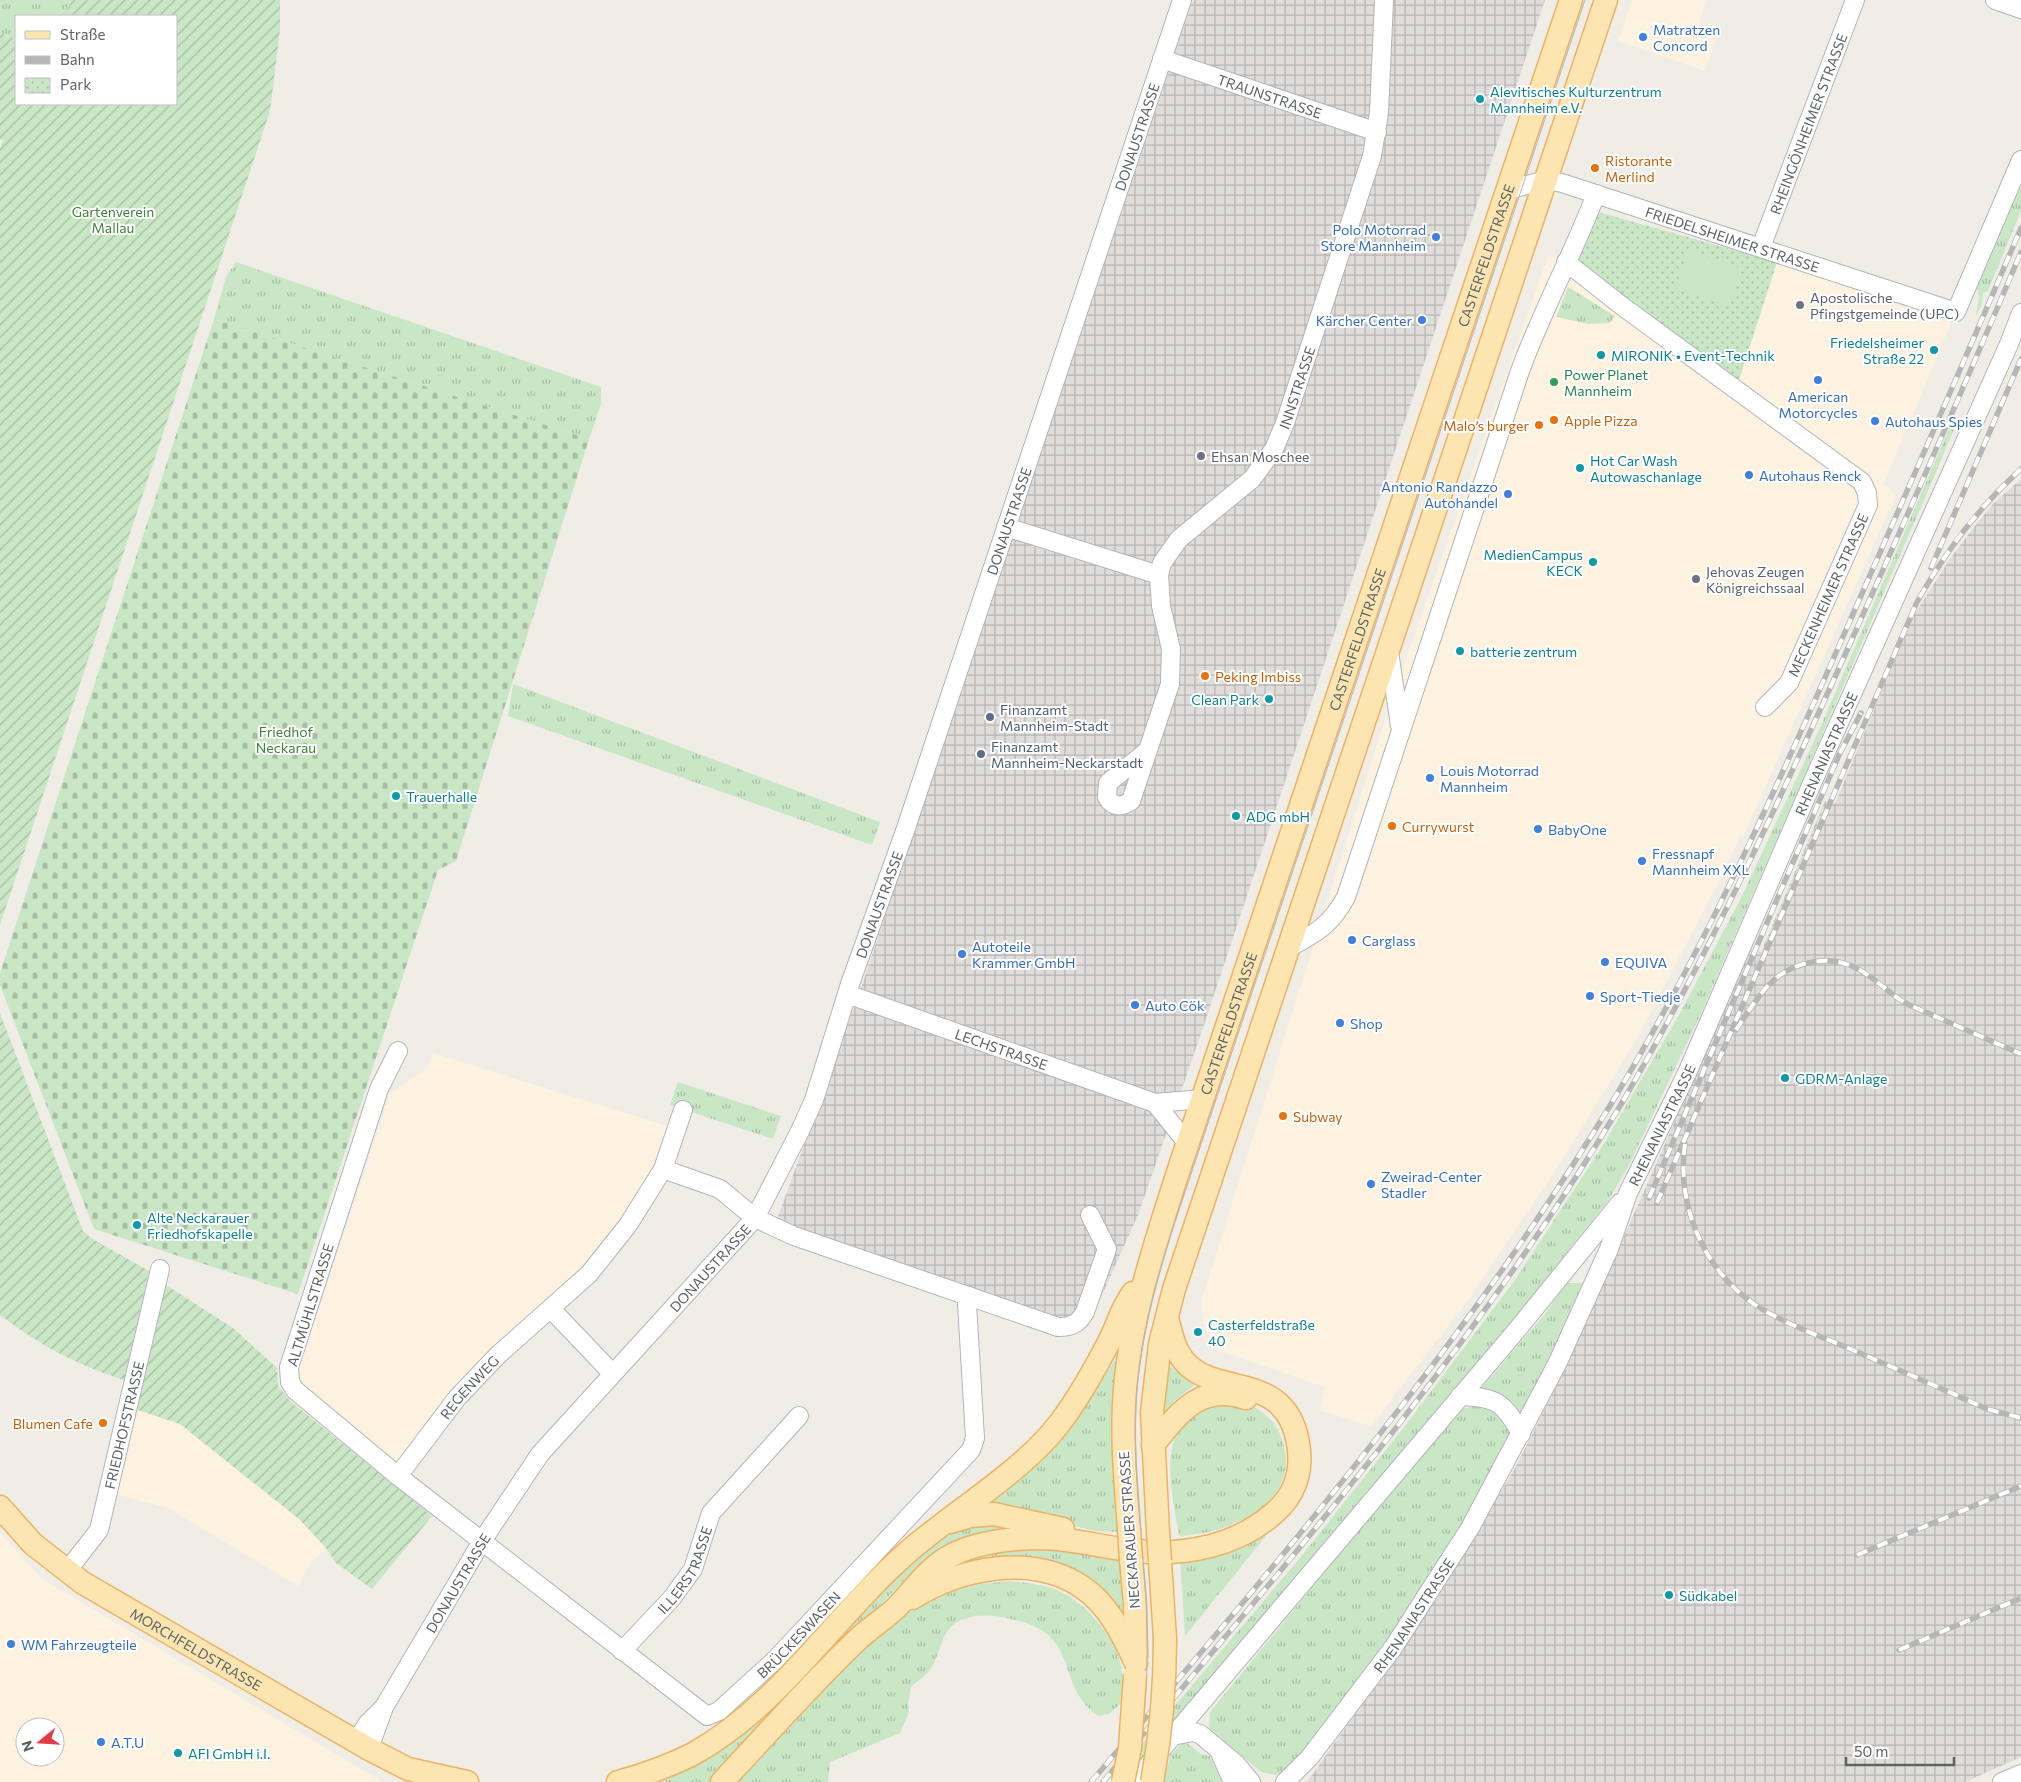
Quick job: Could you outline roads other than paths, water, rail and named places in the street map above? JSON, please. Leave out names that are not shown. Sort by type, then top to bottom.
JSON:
[{"type":"main road","name":"CASTERFELDSTRASSE","points":[[1144,1278],[1187,1143],[1571,0]]},
{"type":"main road","points":[[722,1782],[859,1638],[896,1607],[935,1565],[953,1554],[976,1545],[1011,1539],[1046,1538],[1139,1552],[1180,1552],[1209,1547],[1238,1538],[1264,1522],[1280,1509],[1294,1490],[1299,1467],[1298,1442],[1292,1423],[1278,1403],[1252,1388],[1200,1374],[1184,1362],[1177,1350],[1166,1317],[1192,1231],[1290,947],[1606,0]]},
{"type":"main road","points":[[618,1782],[684,1758],[731,1729],[777,1689],[882,1577],[1030,1453],[1058,1425],[1090,1377],[1110,1339],[1125,1304],[1144,1278]]},
{"type":"main road","name":"NECKARAUER STRASSE","points":[[1123,1782],[1130,1748],[1136,1669],[1135,1604],[1123,1446],[1124,1402],[1132,1336],[1144,1278]]},
{"type":"main road","name":"NECKARAUER STRASSE","points":[[1152,1782],[1161,1735],[1165,1676],[1165,1639],[1153,1445],[1154,1382],[1166,1317]]},
{"type":"main road","points":[[942,1525],[971,1516],[994,1514],[1096,1537],[1137,1543],[1182,1544],[1206,1540],[1248,1522],[1268,1507],[1281,1492],[1289,1473],[1290,1453],[1278,1416],[1258,1402],[1234,1393],[1207,1396],[1188,1404],[1153,1445]]},
{"type":"main road","name":"MORCHFELDSTRASSE","points":[[0,1507],[33,1544],[67,1571],[109,1599],[415,1775],[467,1782]]},
{"type":"main road","points":[[896,1607],[928,1588],[972,1571],[1014,1567],[1051,1573],[1082,1587],[1108,1612],[1123,1636],[1136,1669]]},
{"type":"street","name":"DONAUSTRASSE","points":[[362,1745],[368,1722],[384,1707],[482,1541],[540,1454],[755,1218],[814,1100],[847,994],[905,831],[1182,0]]},
{"type":"street","name":"INNSTRASSE","points":[[1158,575],[1167,553],[1178,539],[1252,479],[1274,449],[1285,423],[1372,156],[1377,132],[1381,93],[1384,0]]},
{"type":"street","name":"RHEINGÖNHEIMER STRASSE","points":[[1761,248],[1855,0]]},
{"type":"street","points":[[1995,0],[2021,9]]},
{"type":"street","name":"TRAUNSTRASSE","points":[[1162,59],[1377,132]]},
{"type":"street","name":"FRIEDELSHEIMER STRASSE","points":[[1508,190],[1546,180],[1562,183],[1956,312],[2021,160]]},
{"type":"street","points":[[1290,947],[1326,926],[1346,897],[1520,371],[1543,312],[1596,194]]},
{"type":"street","name":"MECKENHEIMER STRASSE","points":[[1566,262],[1622,306],[1862,482],[1868,505],[1789,683],[1765,707]]},
{"type":"street","name":"RHENANIASTRASSE","points":[[1285,1782],[1310,1756],[1393,1648],[1470,1528],[1557,1364],[1608,1249],[1628,1193],[1687,1073],[1799,812],[2019,323]]},
{"type":"street","points":[[1006,527],[1158,575],[1161,606],[1171,649],[1172,667],[1163,709],[1146,752]]},
{"type":"street","points":[[1388,650],[1401,729]]},
{"type":"street","name":"LECHSTRASSE","points":[[847,994],[1155,1103],[1203,1099]]},
{"type":"street","name":"ALTMÜHLSTRASSE","points":[[398,1051],[379,1089],[289,1367],[290,1382],[295,1390],[398,1476],[482,1541]]},
{"type":"street","points":[[1155,1103],[1187,1143]]},
{"type":"street","name":"REGENWEG","points":[[398,1476],[457,1398],[498,1355],[551,1309],[595,1266],[628,1225],[663,1169],[683,1110]]},
{"type":"street","points":[[663,1169],[720,1189],[755,1218],[794,1236],[1058,1327],[1070,1327],[1080,1320],[1086,1312],[1107,1249],[1090,1215]]},
{"type":"street","name":"RHENANIASTRASSE","points":[[1134,1782],[1460,1396],[1628,1193]]},
{"type":"street","points":[[1591,1238],[1608,1249]]},
{"type":"street","name":"FRIEDHOFSTRASSE","points":[[67,1571],[99,1530],[160,1269]]},
{"type":"street","name":"BRÜCKESWASEN","points":[[482,1541],[707,1716],[718,1711],[775,1660],[971,1450],[975,1438],[967,1304],[969,1296]]},
{"type":"street","points":[[551,1309],[612,1374]]},
{"type":"street","points":[[1460,1396],[1483,1397],[1498,1402],[1510,1414],[1521,1434]]},
{"type":"street","name":"ILLERSTRASSE","points":[[622,1651],[672,1598],[692,1569],[711,1513],[798,1416]]},
{"type":"street","points":[[1199,1704],[1200,1734]]},
{"type":"street","points":[[1172,1736],[1193,1732],[1200,1734],[1236,1764],[1251,1782]]},
{"type":"street","points":[[1220,1752],[1233,1782]]},
{"type":"street","points":[[2002,1782],[2021,1774]]},
{"type":"tram line","points":[[1134,1782],[1143,1726],[1147,1651],[1146,1604],[1137,1490],[1136,1406],[1141,1359],[1155,1290],[1175,1222],[1585,0]]},
{"type":"railway","points":[[1091,1782],[1299,1535],[1433,1365],[1496,1279],[1557,1190],[1614,1099],[1680,983],[1768,804],[2021,228]]},
{"type":"railway","points":[[1103,1782],[1310,1535],[1443,1367],[1506,1280],[1566,1192],[1623,1101],[1683,993],[1740,882],[1889,556],[2021,252]]},
{"type":"railway","points":[[1931,568],[2021,359]]},
{"type":"railway","points":[[1657,1203],[1917,602],[1963,531],[2021,469]]},
{"type":"railway","points":[[1649,1198],[1839,755],[1861,713]]},
{"type":"railway","points":[[1736,1030],[1758,997],[1783,973],[1804,964],[1827,961],[1838,962],[1860,970],[1907,1004],[2021,1054]]},
{"type":"railway","points":[[1685,1144],[1683,1168],[1685,1192],[1699,1238],[1725,1278],[1742,1295],[1772,1315],[1793,1325],[1987,1409],[2021,1418]]},
{"type":"railway","points":[[1857,1555],[2021,1486]]},
{"type":"railway","points":[[1899,1650],[2021,1598]]},
{"type":"place","name":"Matratzen Concord","points":[[1643,37]]},
{"type":"place","name":"Alevitisches Kulturzentrum Mannheim e.V.","points":[[1480,99]]},
{"type":"place","name":"Ristorante Merlind","points":[[1595,168]]},
{"type":"place","name":"Polo Motorrad Store Mannheim","points":[[1436,237]]},
{"type":"place","name":"Apostolische Pfingstgemeinde (UPC)","points":[[1800,305]]},
{"type":"place","name":"Kärcher Center","points":[[1422,320]]},
{"type":"place","name":"Friedelsheimer Straße 22","points":[[1934,350]]},
{"type":"place","name":"MIRONIK • Event-Technik","points":[[1601,355]]},
{"type":"place","name":"American Motorcycles","points":[[1818,380]]},
{"type":"place","name":"Power Planet Mannheim","points":[[1554,382]]},
{"type":"place","name":"Apple Pizza","points":[[1554,420]]},
{"type":"place","name":"Autohaus Spies","points":[[1875,421]]},
{"type":"place","name":"Malo’s burger","points":[[1539,425]]},
{"type":"place","name":"Ehsan Moschee","points":[[1201,456]]},
{"type":"place","name":"Hot Car Wash Autowaschanlage","points":[[1580,468]]},
{"type":"place","name":"Autohaus Renck","points":[[1749,475]]},
{"type":"place","name":"Antonio Randazzo Autohandel","points":[[1508,494]]},
{"type":"place","name":"MedienCampus KECK","points":[[1593,562]]},
{"type":"place","name":"Jehovas Zeugen Königreichssaal","points":[[1696,579]]},
{"type":"place","name":"batterie zentrum","points":[[1460,651]]},
{"type":"place","name":"Peking Imbiss","points":[[1205,676]]},
{"type":"place","name":"Clean Park","points":[[1269,699]]},
{"type":"place","name":"Finanzamt Mannheim-Stadt","points":[[990,717]]},
{"type":"place","name":"Finanzamt Mannheim-Neckarstadt","points":[[981,754]]},
{"type":"place","name":"Louis Motorrad Mannheim","points":[[1430,778]]},
{"type":"place","name":"Trauerhalle","points":[[396,796]]},
{"type":"place","name":"ADG mbH","points":[[1236,816]]},
{"type":"place","name":"Currywurst","points":[[1392,826]]},
{"type":"place","name":"BabyOne","points":[[1538,829]]},
{"type":"place","name":"Fressnapf Mannheim XXL","points":[[1642,861]]},
{"type":"place","name":"Carglass","points":[[1352,940]]},
{"type":"place","name":"Autoteile Krammer GmbH","points":[[962,954]]},
{"type":"place","name":"EQUIVA","points":[[1605,962]]},
{"type":"place","name":"Sport-Tiedje","points":[[1590,996]]},
{"type":"place","name":"Auto Cök","points":[[1135,1005]]},
{"type":"place","name":"Shop","points":[[1340,1023]]},
{"type":"place","name":"GDRM-Anlage","points":[[1785,1078]]},
{"type":"place","name":"Subway","points":[[1283,1116]]},
{"type":"place","name":"Zweirad-Center Stadler","points":[[1371,1184]]},
{"type":"place","name":"Alte Neckarauer Friedhofskapelle","points":[[137,1225]]},
{"type":"place","name":"Casterfeldstraße 40","points":[[1198,1332]]},
{"type":"place","name":"Blumen Cafe","points":[[103,1423]]},
{"type":"place","name":"Südkabel","points":[[1669,1595]]},
{"type":"place","name":"WM Fahrzeugteile","points":[[11,1644]]},
{"type":"place","name":"A.T.U","points":[[101,1742]]},
{"type":"place","name":"AFI GmbH i.I.","points":[[178,1753]]},
{"type":"park label","name":"Gartenverein Mallau","points":[[113,220]]},
{"type":"park label","name":"Friedhof Neckarau","points":[[286,740]]}]
